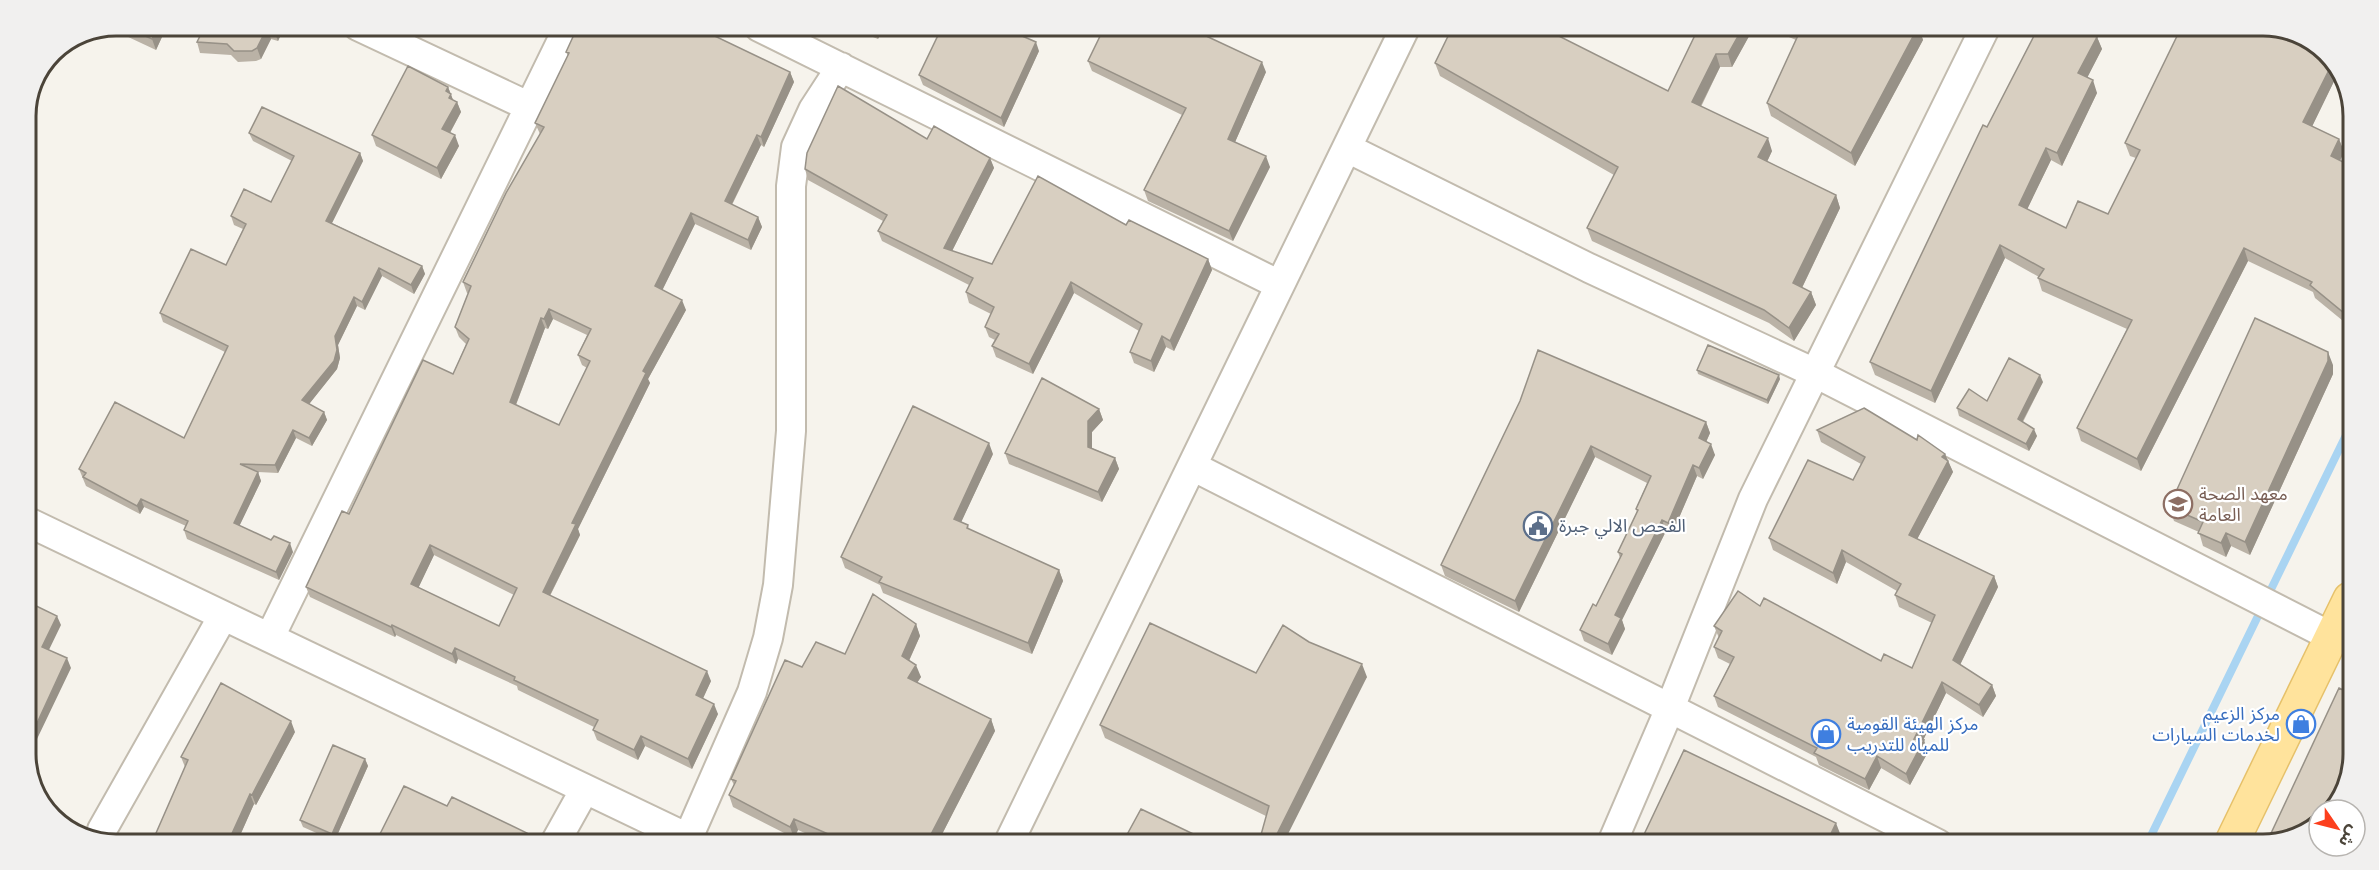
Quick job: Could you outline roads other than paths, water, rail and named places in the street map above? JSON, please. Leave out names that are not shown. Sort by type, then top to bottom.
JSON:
[{"type":"main road","points":[[2236,834],[2343,622]]},
{"type":"street","points":[[379,36],[528,106]]},
{"type":"street","points":[[270,638],[528,106],[564,36]]},
{"type":"street","points":[[777,36],[1280,285]]},
{"type":"street","points":[[1013,834],[1401,36]]},
{"type":"street","points":[[1616,834],[1670,708],[1754,499],[1981,36]]},
{"type":"street","points":[[678,834],[752,692],[768,638],[778,585],[791,431],[791,186],[796,147],[813,110],[841,67]]},
{"type":"street","points":[[1347,148],[1589,268],[2343,622]]},
{"type":"street","points":[[1192,466],[1918,834]]},
{"type":"street","points":[[36,529],[585,789],[670,834]]},
{"type":"street","points":[[101,832],[223,616]]},
{"type":"street","points":[[560,834],[585,789]]},
{"type":"waterway","points":[[2152,834],[2343,441]]},
{"type":"place","name":"معهد الصحة العامة","points":[[2178,504]]},
{"type":"place","name":"الفحص الالي جبرة","points":[[1538,526]]},
{"type":"place","name":"مركز الزعيم لخدمات السيارات","points":[[2301,724]]},
{"type":"place","name":"مركز الهيئة القومية للمياه للتدريب","points":[[1826,734]]}]
